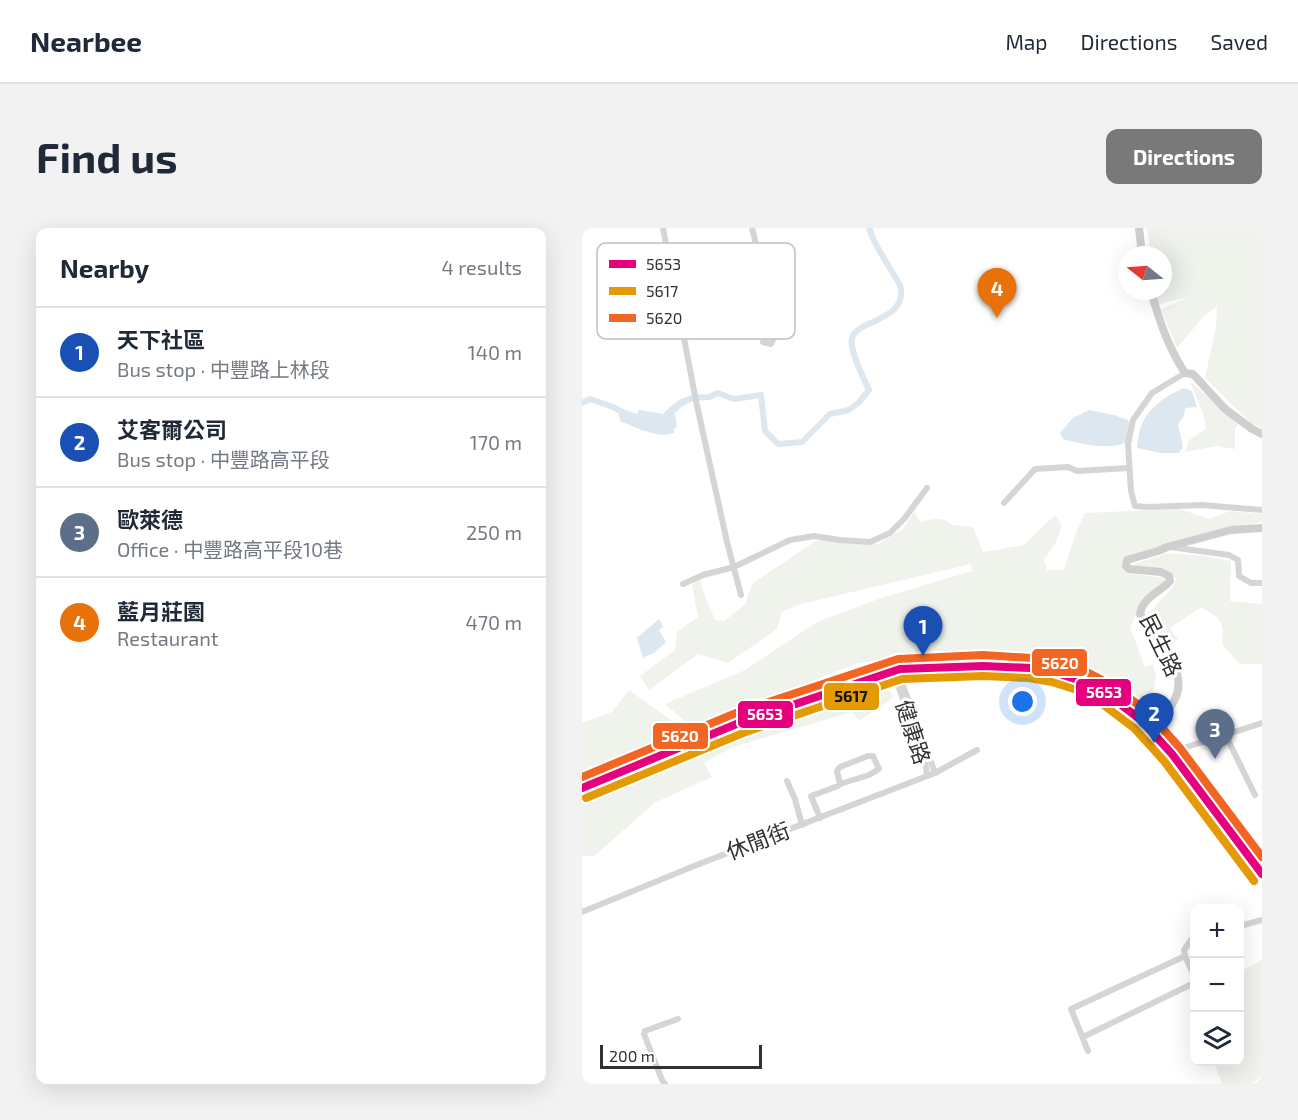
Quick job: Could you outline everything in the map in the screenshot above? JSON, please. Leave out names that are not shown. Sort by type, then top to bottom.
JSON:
[{"type":"main road","points":[[582,788],[739,723],[894,668],[899,662],[921,660],[998,662],[1057,673],[1126,703],[1154,727],[1262,863]]},
{"type":"main road","points":[[582,783],[733,719],[894,668]]},
{"type":"main road","points":[[1174,751],[1234,840],[1262,874]]},
{"type":"street","points":[[663,228],[666,243]]},
{"type":"street","points":[[752,228],[756,243]]},
{"type":"street","points":[[1139,228],[1141,246]]},
{"type":"street","points":[[1154,300],[1164,335],[1185,373]]},
{"type":"street","points":[[685,339],[727,542],[741,595]]},
{"type":"street","points":[[763,342],[771,344],[773,339]]},
{"type":"street","points":[[1262,434],[1226,409],[1193,374],[1185,373],[1152,393],[1133,420],[1128,444],[1131,491],[1135,506],[1202,505],[1262,510]]},
{"type":"street","points":[[1004,503],[1035,469],[1068,467],[1077,471],[1129,468]]},
{"type":"street","points":[[683,584],[703,575],[734,567],[790,540],[814,536],[870,542],[890,533],[904,519],[927,488]]},
{"type":"street","name":"民生路","points":[[1154,727],[1175,701],[1179,680],[1177,673],[1140,614],[1144,601],[1170,581],[1169,576],[1161,572],[1133,570],[1126,566],[1128,559],[1232,530],[1262,528]]},
{"type":"street","points":[[1167,547],[1229,555],[1238,560],[1239,576],[1251,583],[1262,583]]},
{"type":"street","name":"健康路","points":[[894,668],[935,773]]},
{"type":"street","name":"健康路","points":[[894,668],[927,776]]},
{"type":"street","points":[[1174,751],[1262,723]]},
{"type":"street","points":[[1225,734],[1255,795]]},
{"type":"street","name":"休閒街","points":[[582,912],[935,773],[977,750]]},
{"type":"street","points":[[820,818],[811,796],[869,775],[879,769],[873,756],[840,767],[837,771],[840,784]]},
{"type":"street","points":[[786,781],[795,799],[802,825]]},
{"type":"street","points":[[1244,925],[1262,920]]},
{"type":"street","points":[[1088,1051],[1071,1009],[1185,953],[1190,942]]},
{"type":"street","points":[[1185,953],[1190,966]]},
{"type":"street","points":[[1083,1037],[1190,985]]},
{"type":"street","points":[[665,1084],[644,1034],[645,1031],[678,1018]]},
{"type":"shaded area","points":[[1147,228],[1262,228],[1262,428],[1252,424],[1205,378],[1216,327],[1217,306],[1204,316],[1177,348],[1161,309],[1185,299],[1157,305],[1156,300],[1172,300],[1172,246],[1150,246]]},
{"type":"shaded area","points":[[1190,381],[1238,424],[1235,430],[1235,449],[1217,446],[1185,452],[1189,440],[1206,429]]},
{"type":"shaded area","points":[[1184,388],[1192,391],[1197,407],[1185,408],[1184,416],[1178,424],[1183,447],[1179,453],[1160,453],[1137,448],[1140,429],[1147,415],[1164,399]]},
{"type":"shaded area","points":[[693,395],[693,401],[675,413],[677,427],[674,428],[674,433],[653,433],[620,421],[619,415],[622,409],[637,414],[639,410],[663,414],[676,402]]},
{"type":"shaded area","points":[[1089,410],[1128,420],[1130,427],[1128,441],[1106,446],[1063,439],[1060,433],[1073,418]]},
{"type":"shaded area","points":[[1180,509],[1209,519],[1230,511],[1262,514],[1262,522],[1185,539],[1132,557],[1128,573],[1164,578],[1164,586],[1137,613],[1130,627],[1145,667],[1153,664],[1156,677],[1150,713],[1140,701],[1115,683],[1030,654],[956,652],[858,663],[692,727],[665,704],[745,670],[817,622],[881,598],[972,571],[971,564],[801,604],[782,612],[777,629],[728,663],[698,654],[649,690],[640,676],[675,650],[677,632],[698,617],[692,585],[700,578],[715,620],[724,621],[746,604],[753,583],[814,542],[827,538],[878,544],[903,529],[914,512],[921,522],[941,519],[952,525],[973,527],[983,552],[1024,545],[1055,515],[1062,526],[1055,544],[1044,560],[1047,570],[1064,570],[1085,513]]},
{"type":"shaded area","points":[[1166,553],[1206,556],[1231,561],[1230,601],[1262,604],[1262,664],[1240,664],[1222,644],[1223,630],[1220,621],[1201,607],[1170,628],[1178,640],[1166,649],[1146,616],[1173,587],[1176,578],[1167,573],[1132,565]]},
{"type":"shaded area","points":[[659,619],[663,627],[659,630],[666,642],[654,653],[643,658],[637,638]]},
{"type":"shaded area","points":[[885,680],[893,698],[859,721],[852,712],[730,748],[704,763],[712,777],[656,802],[593,857],[582,855],[582,801],[695,750]]},
{"type":"shaded area","points":[[629,690],[685,730],[582,770],[582,723],[612,712]]},
{"type":"shaded area","points":[[1262,960],[1262,1076],[1251,1084],[1222,1084],[1215,1066],[1244,1066],[1244,970]]},
{"type":"waterway","points":[[692,398],[709,397],[718,393],[734,399],[761,395],[765,431],[778,444],[802,442],[830,414],[849,410],[859,402],[869,390],[855,357],[852,338],[862,327],[889,314],[896,308],[900,300],[901,289],[876,246],[869,228]]},
{"type":"waterway","points":[[582,403],[590,399],[628,415]]},
{"type":"transit line","name":"5620","points":[[582,777],[736,713],[898,659],[983,655],[1032,658],[1057,662],[1085,671],[1112,685],[1148,712],[1180,748],[1262,857]]},
{"type":"transit line","name":"5653","points":[[582,788],[739,723],[900,669],[983,666],[1031,668],[1054,672],[1081,681],[1107,694],[1141,720],[1172,754],[1262,874]]},
{"type":"transit line","name":"5617","points":[[586,798],[743,733],[902,679],[983,676],[1029,678],[1077,690],[1101,703],[1134,728],[1164,761],[1254,881]]},
{"type":"place","name":"藍月莊園","points":[[997,318]]},
{"type":"place","name":"天下社區","points":[[923,656]]},
{"type":"place","name":"艾客爾公司","points":[[1154,743]]},
{"type":"place","name":"歐萊德","points":[[1215,759]]}]
